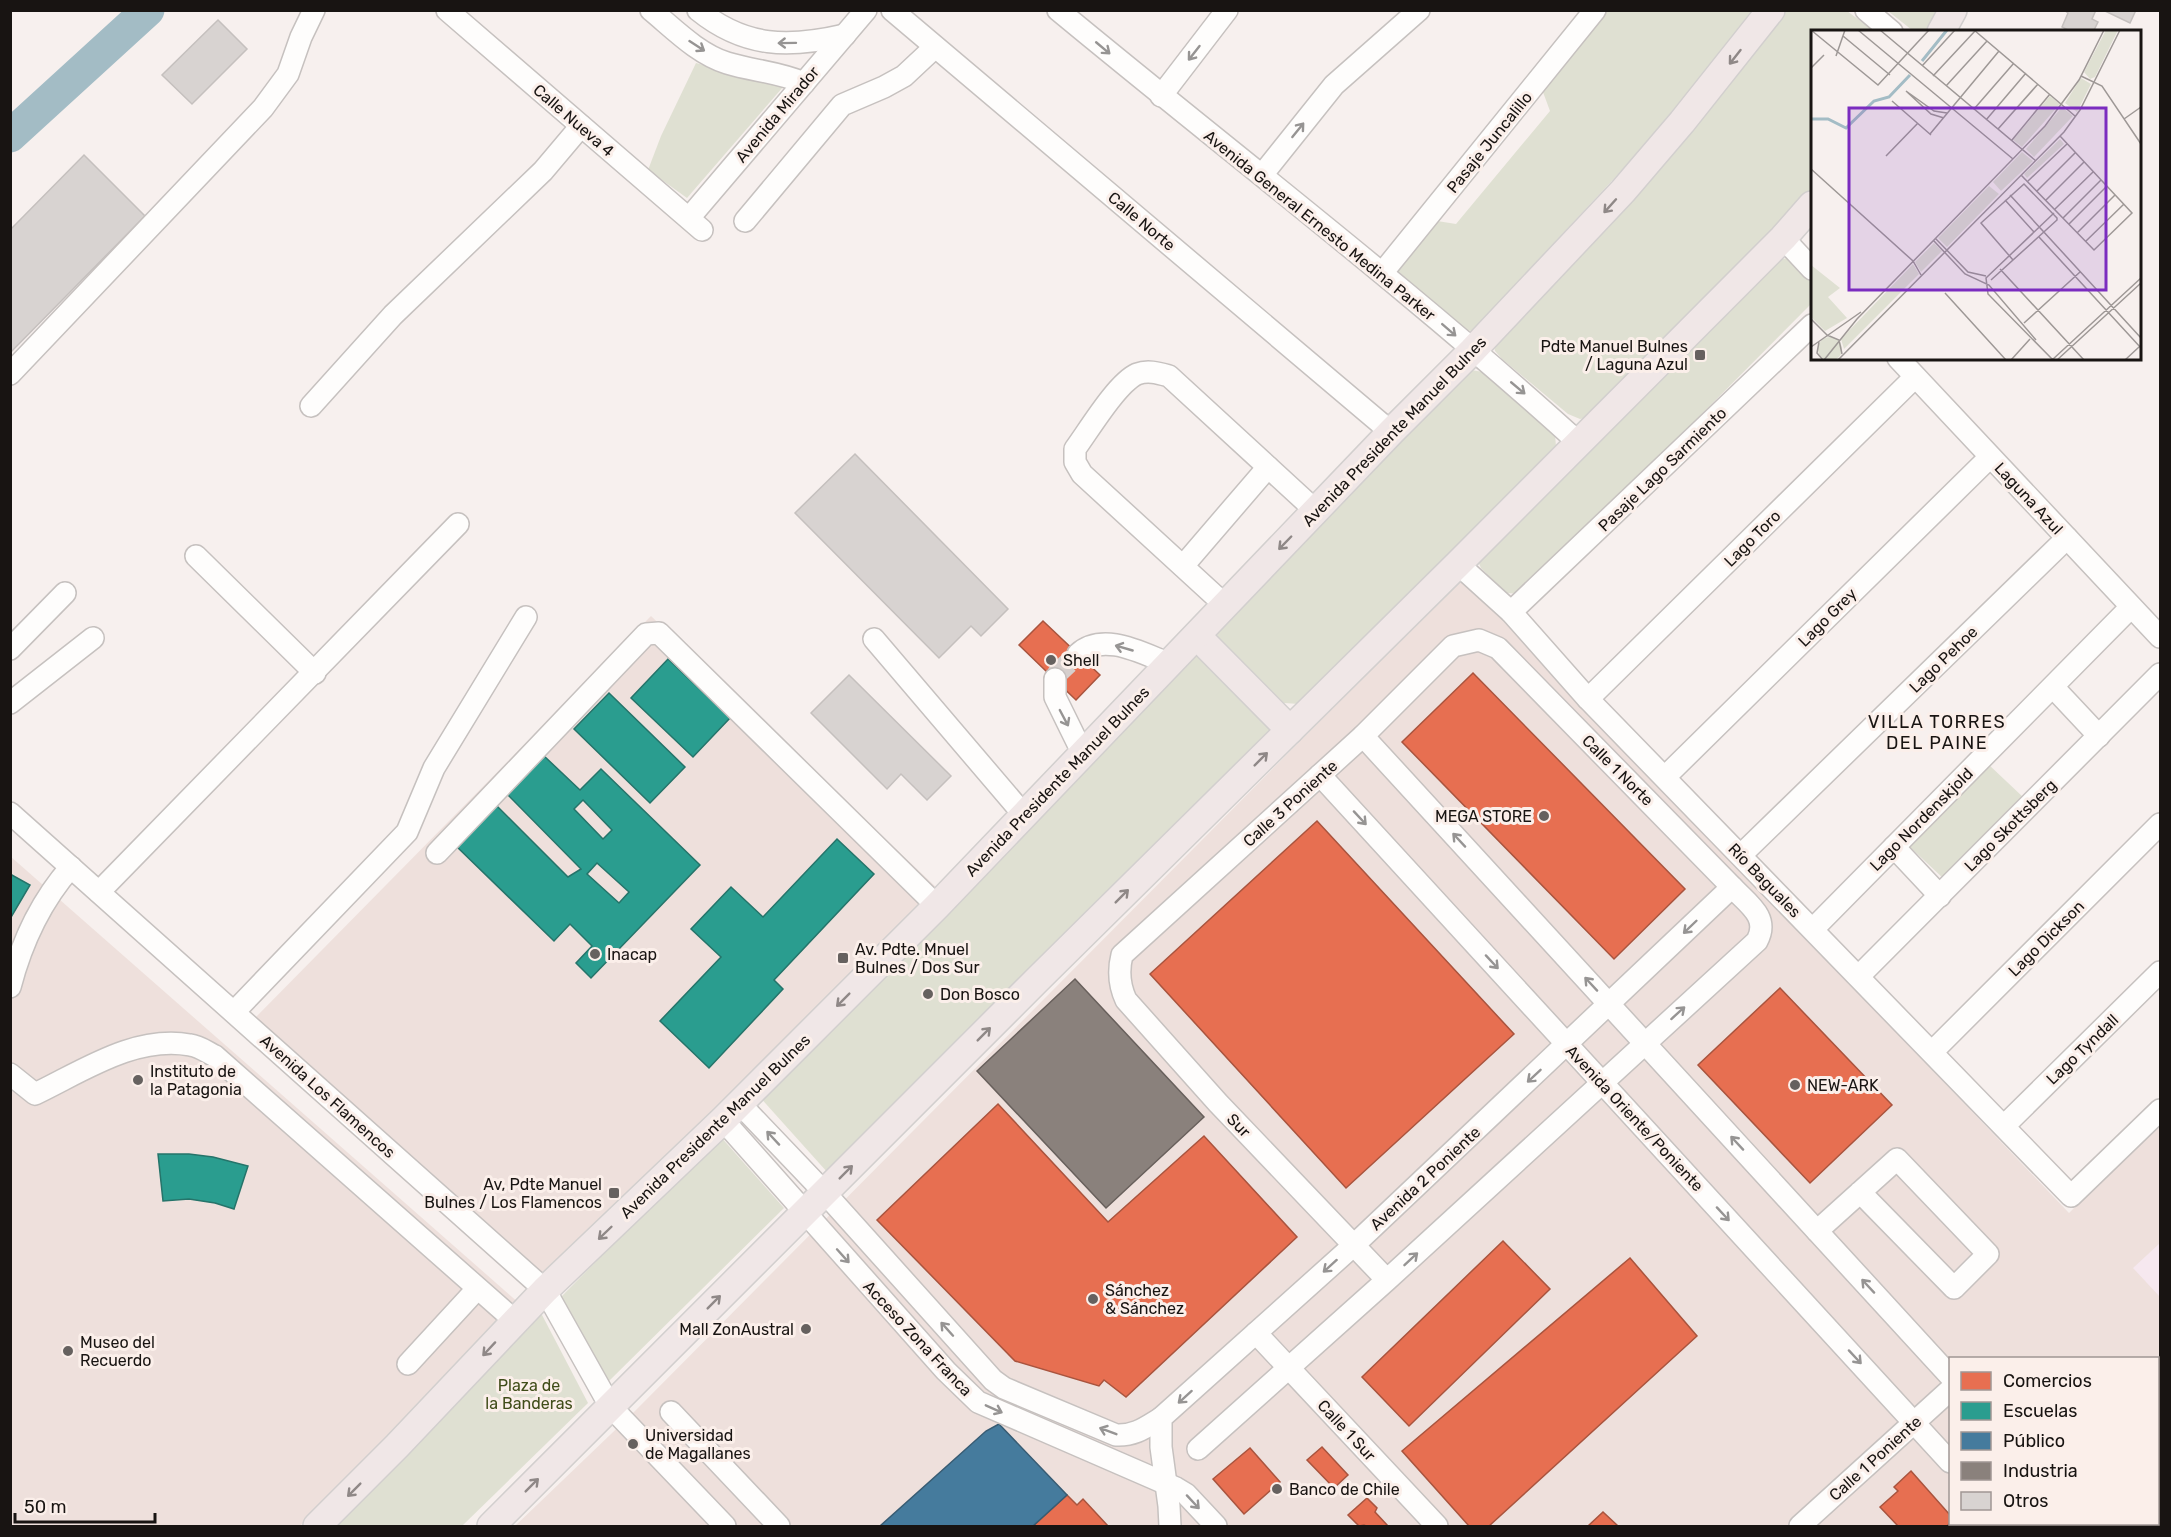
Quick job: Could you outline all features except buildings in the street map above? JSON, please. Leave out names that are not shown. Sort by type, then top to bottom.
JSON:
[{"type":"main road","name":"Avenida Presidente Manuel Bulnes","points":[[318,1527],[545,1290],[732,1112],[937,906],[1391,432],[1472,351],[1623,191],[1682,122],[1771,10]]},
{"type":"main road","points":[[1942,30],[1953,10]]},
{"type":"main road","points":[[491,1527],[1579,443],[1783,238],[1811,206]]},
{"type":"main road","points":[[1197,636],[1290,730]]},
{"type":"street","points":[[10,374],[262,108],[288,74],[301,37],[314,10]]},
{"type":"street","name":"Calle Nueva 4","points":[[447,10],[695,224]]},
{"type":"street","points":[[651,10],[697,48],[726,62],[786,75],[804,83]]},
{"type":"street","points":[[698,10],[733,33],[760,41],[806,42],[845,35]]},
{"type":"street","name":"Avenida Mirador","points":[[695,224],[804,83],[866,10]]},
{"type":"street","name":"Calle Norte","points":[[892,10],[1391,432]]},
{"type":"street","name":"Avenida General Ernesto Medina Parker","points":[[1058,10],[1161,96],[1383,272],[1579,443]]},
{"type":"street","points":[[1161,96],[1227,10]]},
{"type":"street","points":[[1262,175],[1335,85],[1419,10]]},
{"type":"street","name":"Pasaje Juncalillo","points":[[1383,272],[1595,10]]},
{"type":"street","points":[[1866,10],[1890,30]]},
{"type":"street","points":[[745,221],[842,105],[885,87],[904,76],[935,47]]},
{"type":"street","points":[[311,406],[393,315],[543,171],[581,126]]},
{"type":"street","points":[[1783,238],[1811,268]]},
{"type":"street","name":"Pasaje Lago Sarmiento","points":[[1510,612],[1811,326]]},
{"type":"street","name":"Laguna Azul","points":[[1900,360],[2160,637]]},
{"type":"street","points":[[1226,606],[1082,474],[1075,462],[1075,449],[1124,383],[1138,374],[1154,372],[1169,376],[1316,511]]},
{"type":"street","name":"Lago Toro","points":[[1588,699],[1915,377]]},
{"type":"street","name":"Lago Grey","points":[[1665,777],[1990,457]]},
{"type":"street","points":[[1183,567],[1268,467]]},
{"type":"street","points":[[99,892],[458,524]]},
{"type":"street","name":"Lago Pehoe","points":[[1741,855],[2067,538]]},
{"type":"street","points":[[196,556],[315,673]]},
{"type":"street","name":"Río Baguales","points":[[1458,564],[1510,612],[1588,699],[2072,1196],[2160,1110]]},
{"type":"street","points":[[10,649],[65,593]]},
{"type":"street","name":"Lago Nordenskjold","points":[[1813,929],[2131,607]]},
{"type":"street","points":[[234,1012],[407,832],[434,768],[526,617]]},
{"type":"street","points":[[437,853],[646,634],[659,633],[937,906]]},
{"type":"street","points":[[10,703],[93,638]]},
{"type":"street","points":[[874,639],[1024,815]]},
{"type":"street","name":"Calle 1 Norte","points":[[1453,646],[1479,640],[1498,648],[1732,886],[1761,919],[1763,930],[1757,941],[1645,1043]]},
{"type":"street","points":[[1078,654],[1089,647],[1111,644],[1170,664]]},
{"type":"street","name":"Calle 3 Poniente","points":[[1122,955],[1363,736],[1453,646]]},
{"type":"street","name":"Lago Skottsberg","points":[[1859,976],[2160,674]]},
{"type":"street","points":[[1055,680],[1054,691],[1057,703],[1083,754]]},
{"type":"street","points":[[2053,687],[2099,736]]},
{"type":"street","points":[[1363,736],[1949,1375]]},
{"type":"street","name":"Avenida Oriente/Poniente","points":[[1320,775],[1949,1461]]},
{"type":"street","name":"Avenida Los Flamencos","points":[[10,813],[545,1290],[610,1406],[724,1527]]},
{"type":"street","name":"Lago Dickson","points":[[1932,1052],[2160,824]]},
{"type":"street","points":[[1894,847],[1940,896]]},
{"type":"street","points":[[10,987],[18,958],[36,913],[57,882],[71,867]]},
{"type":"street","name":"Avenida 2 Poniente","points":[[1161,1418],[1354,1245],[1610,1005],[1732,886]]},
{"type":"street","name":"Sur","points":[[1122,955],[1119,980],[1126,1000],[1218,1103],[1387,1280]]},
{"type":"street","name":"Lago Tyndall","points":[[2004,1126],[2160,972]]},
{"type":"street","points":[[10,1074],[35,1094],[132,1047],[160,1042],[192,1045],[215,1056],[515,1321]]},
{"type":"street","points":[[1198,1449],[1387,1280],[1645,1043]]},
{"type":"street","name":"Acceso Zona Franca","points":[[732,1112],[825,1193],[993,1380],[1004,1388],[1116,1435],[1128,1436],[1139,1432],[1161,1418]]},
{"type":"street","name":"Acceso Zona Franca","points":[[732,1112],[767,1168],[804,1213],[946,1371],[978,1402],[1186,1494],[1216,1527]]},
{"type":"street","points":[[1817,1231],[1860,1192],[1896,1160],[1988,1254],[1954,1288],[1860,1192]]},
{"type":"street","points":[[408,1364],[477,1289]]},
{"type":"street","name":"Calle 1 Sur","points":[[1256,1333],[1437,1527]]},
{"type":"street","name":"Calle 1 Poniente","points":[[1800,1527],[1949,1391]]},
{"type":"street","points":[[671,1412],[779,1527]]},
{"type":"street","points":[[1161,1418],[1161,1447],[1170,1527]]},
{"type":"shaded area","points":[[1462,578],[2069,1213],[2160,1123],[2160,1526],[515,1526],[635,1411]]},
{"type":"shaded area","name":"Inacap","points":[[651,616],[938,889],[545,1275],[254,1019]]},
{"type":"shaded area","name":"Instituto de la Patagonia","points":[[10,856],[520,1304],[503,1324],[300,1526],[11,1526]]},
{"type":"shaded area","points":[[2160,1243],[2160,1297],[2133,1268]]},
{"type":"green space","points":[[1599,11],[1755,11],[1635,156],[1472,331],[1463,330],[1390,271],[1431,220],[1456,224],[1550,111],[1540,84]]},
{"type":"green space","points":[[1783,11],[1847,11],[1873,30],[1811,30],[1811,191],[1585,418],[1580,419],[1568,414],[1502,359],[1494,346]]},
{"type":"green space","points":[[1888,11],[1940,11],[1928,30],[1912,30]]},
{"type":"green space","points":[[696,63],[783,87],[687,198],[648,170],[661,136]]},
{"type":"green space","points":[[1788,258],[1811,277],[1811,304],[1523,594],[1505,593],[1481,568],[1477,559],[1770,261]]},
{"type":"green space","points":[[1471,370],[1483,372],[1555,434],[1556,447],[1299,704],[1284,703],[1221,643],[1217,637],[1219,625]]},
{"type":"green space","points":[[1195,655],[1199,655],[1271,727],[1270,732],[828,1173],[757,1094]]},
{"type":"green space","points":[[1988,764],[2024,798],[1944,879],[1910,847]]},
{"type":"green space","points":[[720,1136],[784,1208],[607,1383],[558,1300]]},
{"type":"green space","name":"Plaza de la Banderas","points":[[541,1313],[588,1403],[462,1526],[329,1526]]},
{"type":"waterway","points":[[10,136],[148,10]]},
{"type":"tunnel","points":[[1055,679],[1058,673],[1078,654]]},
{"type":"place","name":"Pdte Manuel Bulnes / Laguna Azul","points":[[1700,355]]},
{"type":"place","name":"Shell","points":[[1051,660]]},
{"type":"place","name":"MEGA STORE","points":[[1544,816]]},
{"type":"place","name":"Inacap","points":[[595,954]]},
{"type":"place","name":"Av. Pdte. Mnuel Bulnes / Dos Sur","points":[[843,958]]},
{"type":"place","name":"Don Bosco","points":[[928,994]]},
{"type":"place","name":"Instituto de la Patagonia","points":[[138,1080]]},
{"type":"place","name":"NEW-ARK","points":[[1795,1085]]},
{"type":"place","name":"Av, Pdte Manuel Bulnes / Los Flamencos","points":[[614,1193]]},
{"type":"place","name":"Sánchez & Sánchez","points":[[1093,1299]]},
{"type":"place","name":"Mall ZonAustral","points":[[806,1329]]},
{"type":"place","name":"Museo del Recuerdo","points":[[68,1351]]},
{"type":"place","name":"Universidad de Magallanes","points":[[633,1444]]},
{"type":"place","name":"Banco de Chile","points":[[1277,1489]]},
{"type":"district","name":"VILLA TORRES DEL PAINE","points":[[1937,732]]}]
